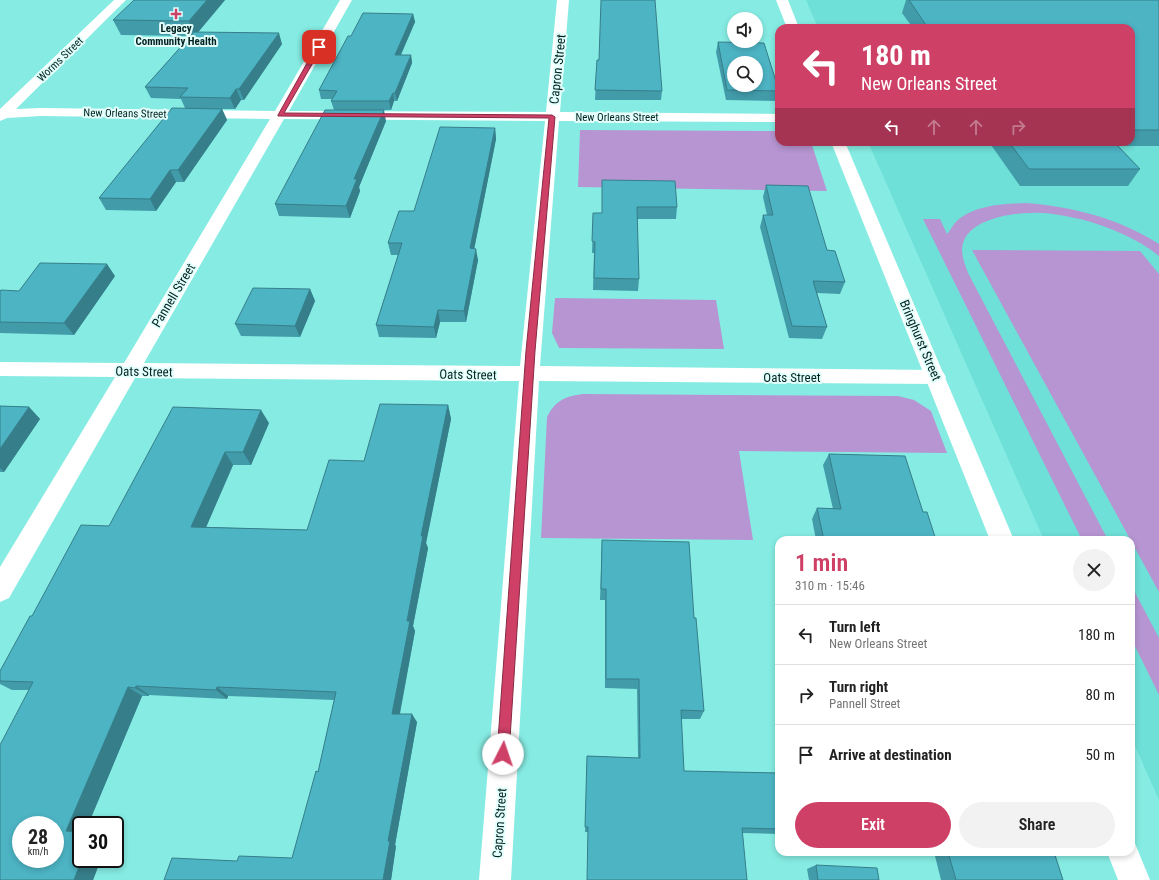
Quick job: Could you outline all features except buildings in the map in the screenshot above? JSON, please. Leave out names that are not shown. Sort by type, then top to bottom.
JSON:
[{"type":"street","name":"Worms Street","points":[[1,115],[120,0]]},
{"type":"street","name":"Pannell Street","points":[[0,590],[128,370],[280,115],[346,0]]},
{"type":"street","name":"Capron Street","points":[[495,880],[529,375],[563,0]]},
{"type":"street","points":[[782,0],[791,24]]},
{"type":"street","name":"New Orleans Street","points":[[1,115],[41,112],[775,118]]},
{"type":"street","name":"Bringhurst Street","points":[[840,146],[1000,536]]},
{"type":"street","name":"Oats Street","points":[[0,369],[529,375],[936,377]]},
{"type":"street","points":[[1125,856],[1134,880]]},
{"type":"shaded area","points":[[806,0],[1159,0],[1159,800],[1135,746],[1135,536],[1042,536],[870,146],[1135,146],[1135,24],[816,24]]},
{"type":"shaded area","points":[[580,130],[775,131],[775,146],[812,146],[827,191],[578,187]]},
{"type":"shaded area","points":[[1026,203],[1061,207],[1095,215],[1128,227],[1159,244],[1159,256],[1131,238],[1101,225],[1056,214],[1022,213],[989,220],[979,225],[971,231],[965,239],[962,249],[963,258],[968,273],[1106,536],[1080,536],[923,219],[940,219],[947,234],[956,222],[972,212],[990,206]]},
{"type":"shaded area","points":[[972,250],[1140,251],[1159,274],[1159,592],[1135,548],[1135,536],[1128,536]]},
{"type":"shaded area","points":[[555,298],[716,300],[724,349],[559,348],[552,333]]},
{"type":"shaded area","points":[[583,394],[898,396],[914,400],[931,411],[947,453],[739,451],[753,540],[541,538],[547,417],[553,407],[561,400],[571,396]]},
{"type":"shaded area","points":[[1135,593],[1159,638],[1159,695],[1135,646]]},
{"type":"place","name":"Legacy Community Health","points":[[176,14]]},
{"type":"route","points":[[319,47],[280,115],[552,117],[530,351],[503,754]]}]
